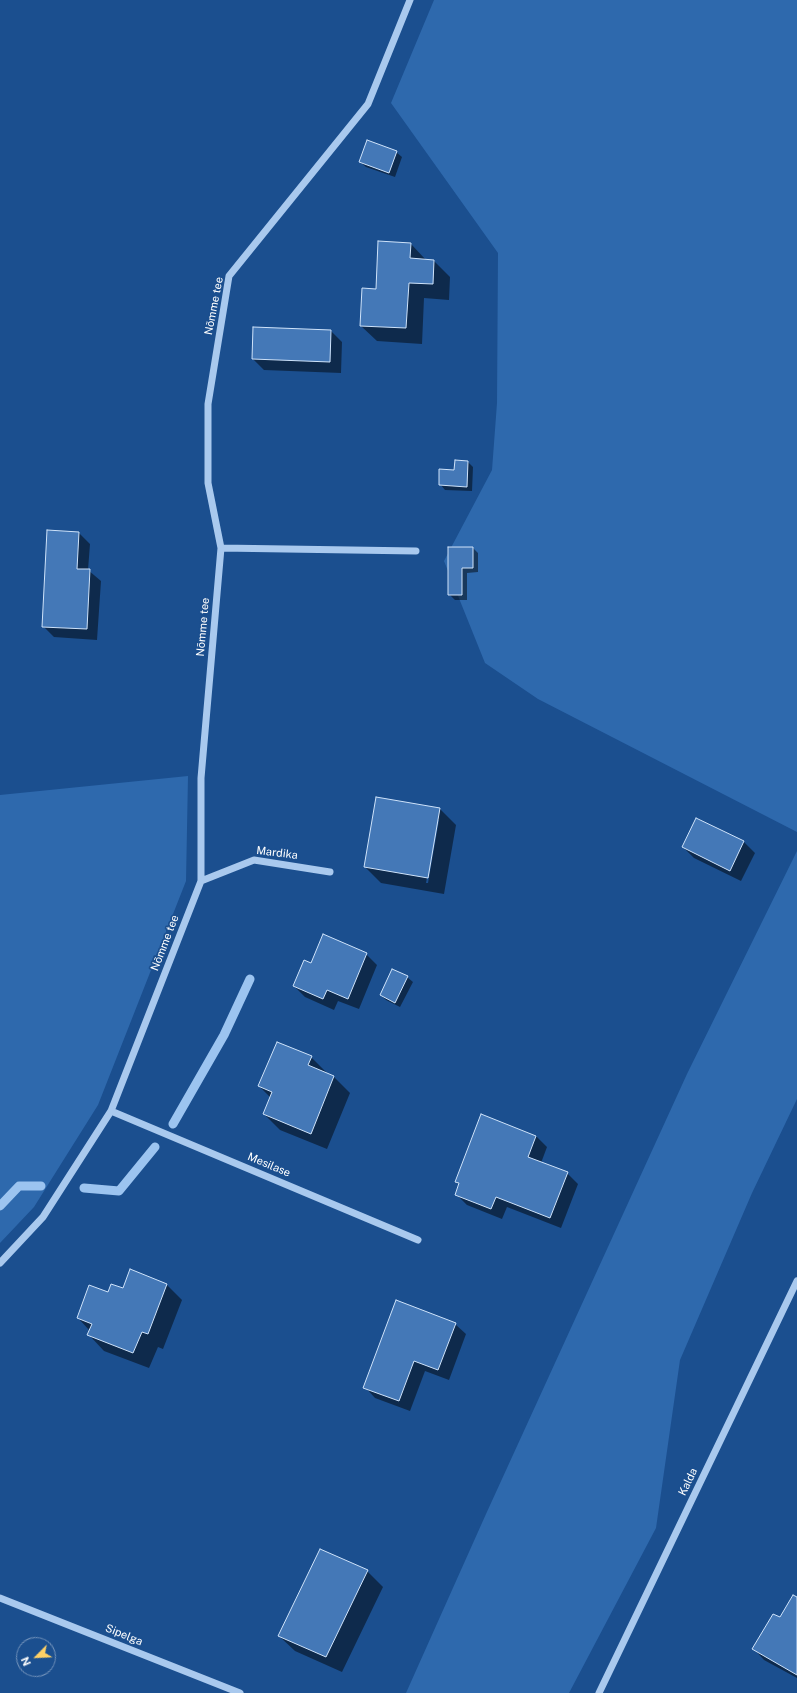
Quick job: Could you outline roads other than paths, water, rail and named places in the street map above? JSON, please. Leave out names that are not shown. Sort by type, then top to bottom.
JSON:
[{"type":"street","name":"Nõmme tee","points":[[0,1263],[43,1217],[111,1111],[201,880],[202,778],[221,548],[208,484],[208,404],[229,276],[368,104],[410,0]]},
{"type":"street","points":[[221,548],[416,551]]},
{"type":"street","name":"Mardika","points":[[201,880],[254,860],[330,872]]},
{"type":"street","name":"Mesilase","points":[[111,1111],[418,1240]]},
{"type":"street","name":"Kalda","points":[[599,1693],[797,1281]]},
{"type":"street","name":"Sipelga","points":[[0,1598],[240,1693]]},
{"type":"waterway","points":[[173,1124],[224,1035],[250,979]]},
{"type":"waterway","points":[[84,1188],[119,1191],[155,1147]]},
{"type":"waterway","points":[[0,1206],[19,1186],[41,1186]]}]
